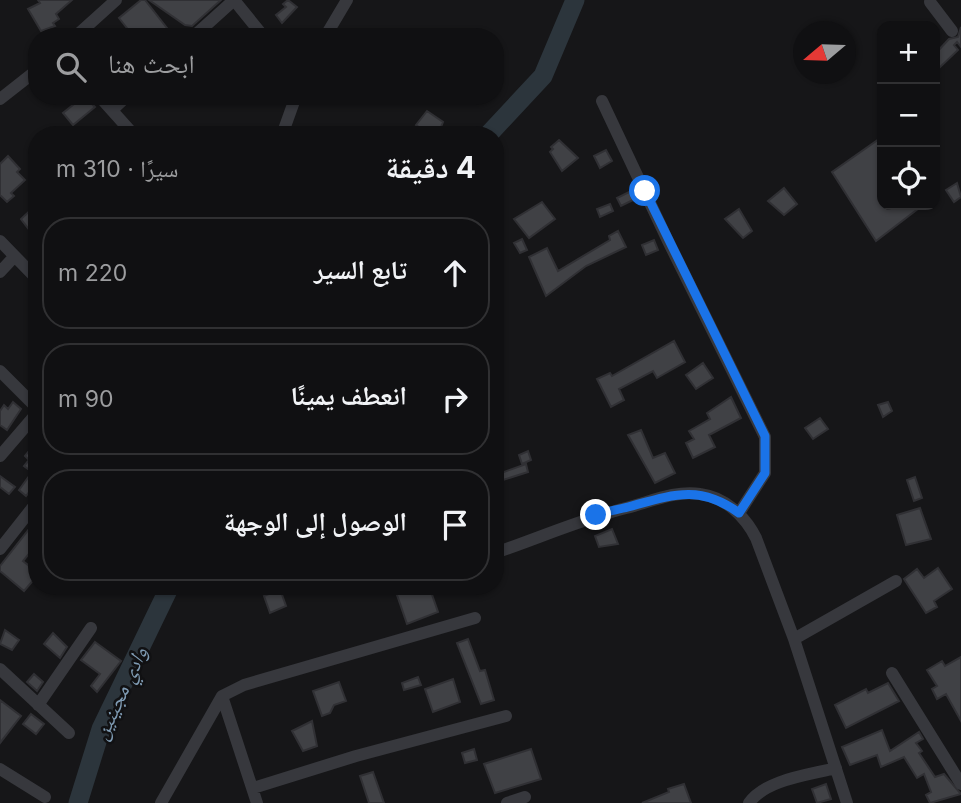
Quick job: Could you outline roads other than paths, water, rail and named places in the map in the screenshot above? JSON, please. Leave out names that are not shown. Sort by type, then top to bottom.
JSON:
[{"type":"street","points":[[85,28],[116,0]]},
{"type":"street","points":[[203,28],[234,0],[257,28]]},
{"type":"street","points":[[330,28],[347,0]]},
{"type":"street","points":[[930,1],[952,31]]},
{"type":"street","points":[[0,99],[28,77]]},
{"type":"street","points":[[602,101],[765,436],[765,473],[739,513]]},
{"type":"street","points":[[107,105],[126,126]]},
{"type":"street","points":[[112,110],[117,105]]},
{"type":"street","points":[[285,126],[293,105]]},
{"type":"street","points":[[0,242],[28,270]]},
{"type":"street","points":[[0,272],[14,257]]},
{"type":"street","points":[[0,371],[28,401]]},
{"type":"street","points":[[0,456],[28,422]]},
{"type":"street","points":[[504,550],[605,512],[675,495],[704,494],[739,513],[757,538],[794,639],[847,803]]},
{"type":"street","points":[[0,549],[28,513]]},
{"type":"street","points":[[794,639],[896,581]]},
{"type":"street","points":[[161,803],[222,696],[244,685],[475,618]]},
{"type":"street","points":[[38,705],[91,628]]},
{"type":"street","points":[[0,669],[69,733]]},
{"type":"street","points":[[892,673],[961,784]]},
{"type":"street","points":[[222,696],[257,803]]},
{"type":"street","points":[[253,788],[355,756],[506,716]]},
{"type":"street","points":[[749,803],[754,796],[773,786],[836,768]]},
{"type":"street","points":[[0,769],[45,797]]},
{"type":"street","points":[[508,803],[525,797]]},
{"type":"waterway","name":"وادي مجينين","points":[[496,126],[543,76],[575,0]]},
{"type":"waterway","name":"وادي مجينين","points":[[78,803],[101,729],[166,595]]}]
